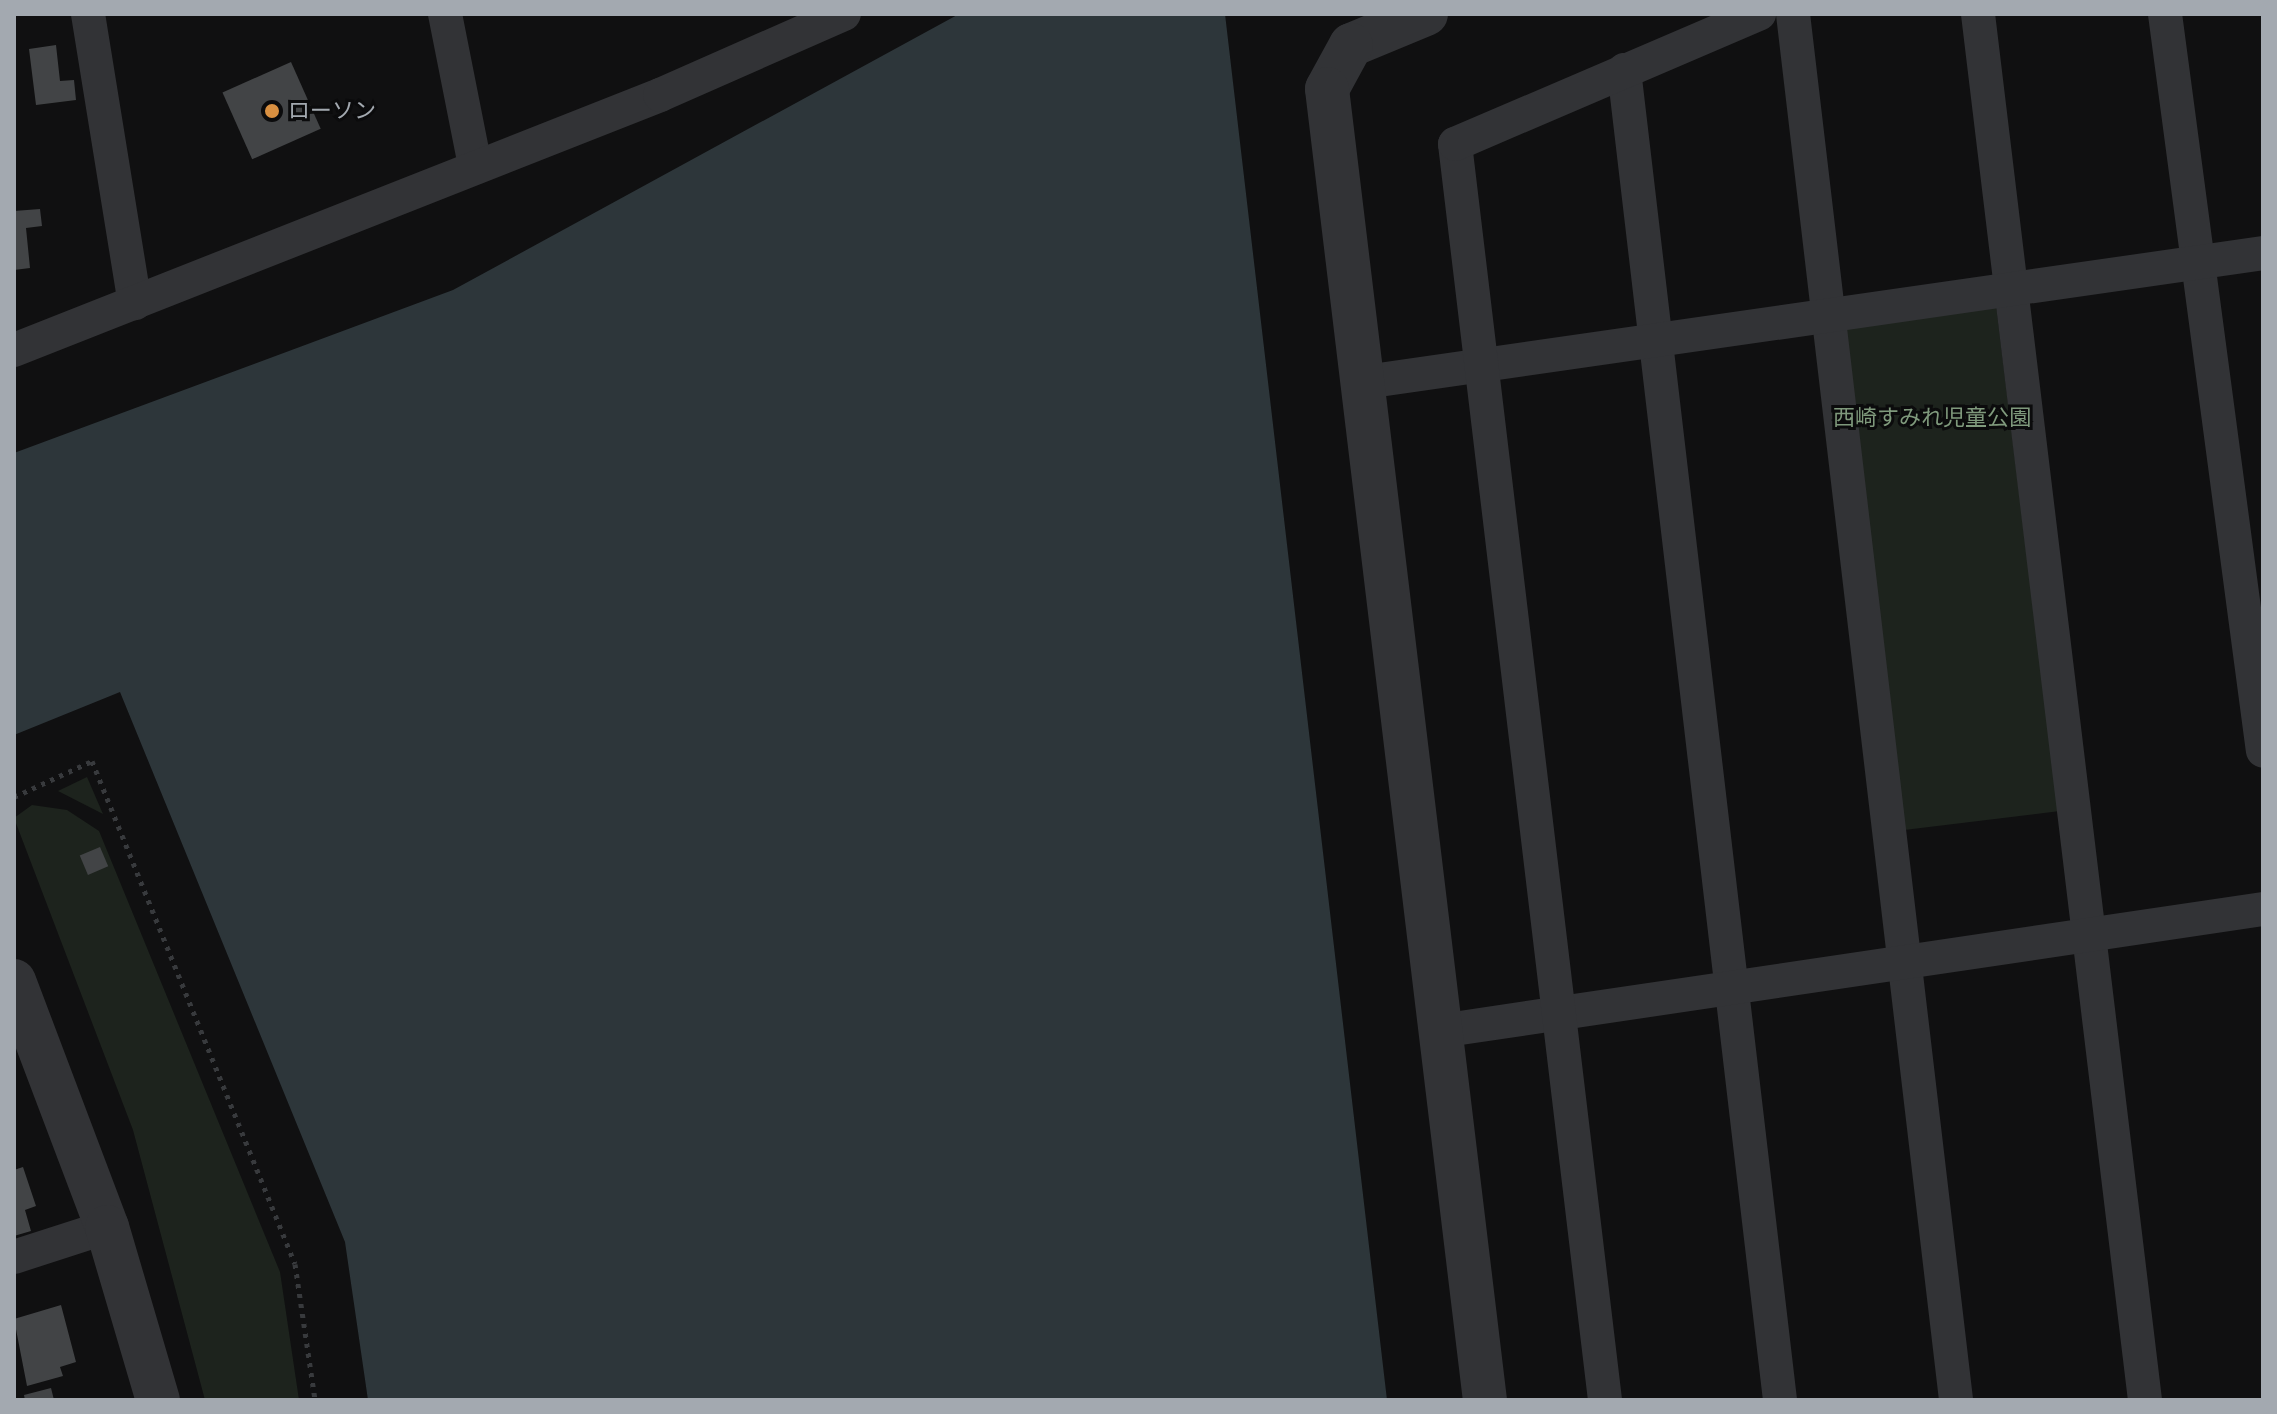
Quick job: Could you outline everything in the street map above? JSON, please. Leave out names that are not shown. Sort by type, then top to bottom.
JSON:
[{"type":"street","points":[[88,14],[135,303]]},
{"type":"street","points":[[445,14],[475,165]]},
{"type":"street","points":[[14,350],[475,165],[660,95],[844,14]]},
{"type":"street","points":[[1426,14],[1351,45],[1327,89],[1358,383],[1485,1400]]},
{"type":"street","points":[[1605,1400],[1455,144],[1759,14]]},
{"type":"street","points":[[1793,14],[1908,964],[1956,1400]]},
{"type":"street","points":[[1978,14],[2086,936],[2145,1400]]},
{"type":"street","points":[[2165,14],[2263,751]]},
{"type":"street","points":[[1624,70],[1780,1400]]},
{"type":"street","points":[[1358,383],[2263,253]]},
{"type":"street","points":[[1440,1031],[2263,909]]},
{"type":"street","points":[[14,981],[107,1227],[158,1400]]},
{"type":"street","points":[[14,1257],[107,1227]]},
{"type":"path","points":[[14,797],[92,761],[295,1264],[315,1400]]},
{"type":"green space","name":"西崎すみれ児童公園","points":[[1996,305],[2058,811],[1904,830],[1842,324]]},
{"type":"green space","points":[[87,777],[103,814],[58,791]]},
{"type":"green space","points":[[32,805],[67,810],[99,831],[280,1272],[299,1400],[205,1400],[133,1130],[14,818]]},
{"type":"shaded area","points":[[959,14],[1225,14],[1387,1400],[368,1400],[345,1242],[120,692],[14,735],[14,453],[453,290]]},
{"type":"building","points":[[56,45],[60,81],[74,80],[76,100],[36,105],[29,49]]},
{"type":"building","name":"ローソン","points":[[291,62],[321,129],[252,159],[222,93]]},
{"type":"building","points":[[40,209],[42,226],[26,228],[30,268],[14,270],[14,211]]},
{"type":"building","points":[[100,847],[108,866],[88,875],[80,856]]},
{"type":"building","points":[[23,1167],[36,1206],[25,1210],[31,1231],[14,1236],[14,1170]]},
{"type":"building","points":[[61,1305],[76,1362],[60,1367],[63,1376],[27,1386],[14,1319]]},
{"type":"building","points":[[51,1388],[54,1400],[25,1400],[24,1395]]},
{"type":"place","name":"ローソン","points":[[272,111]]}]
